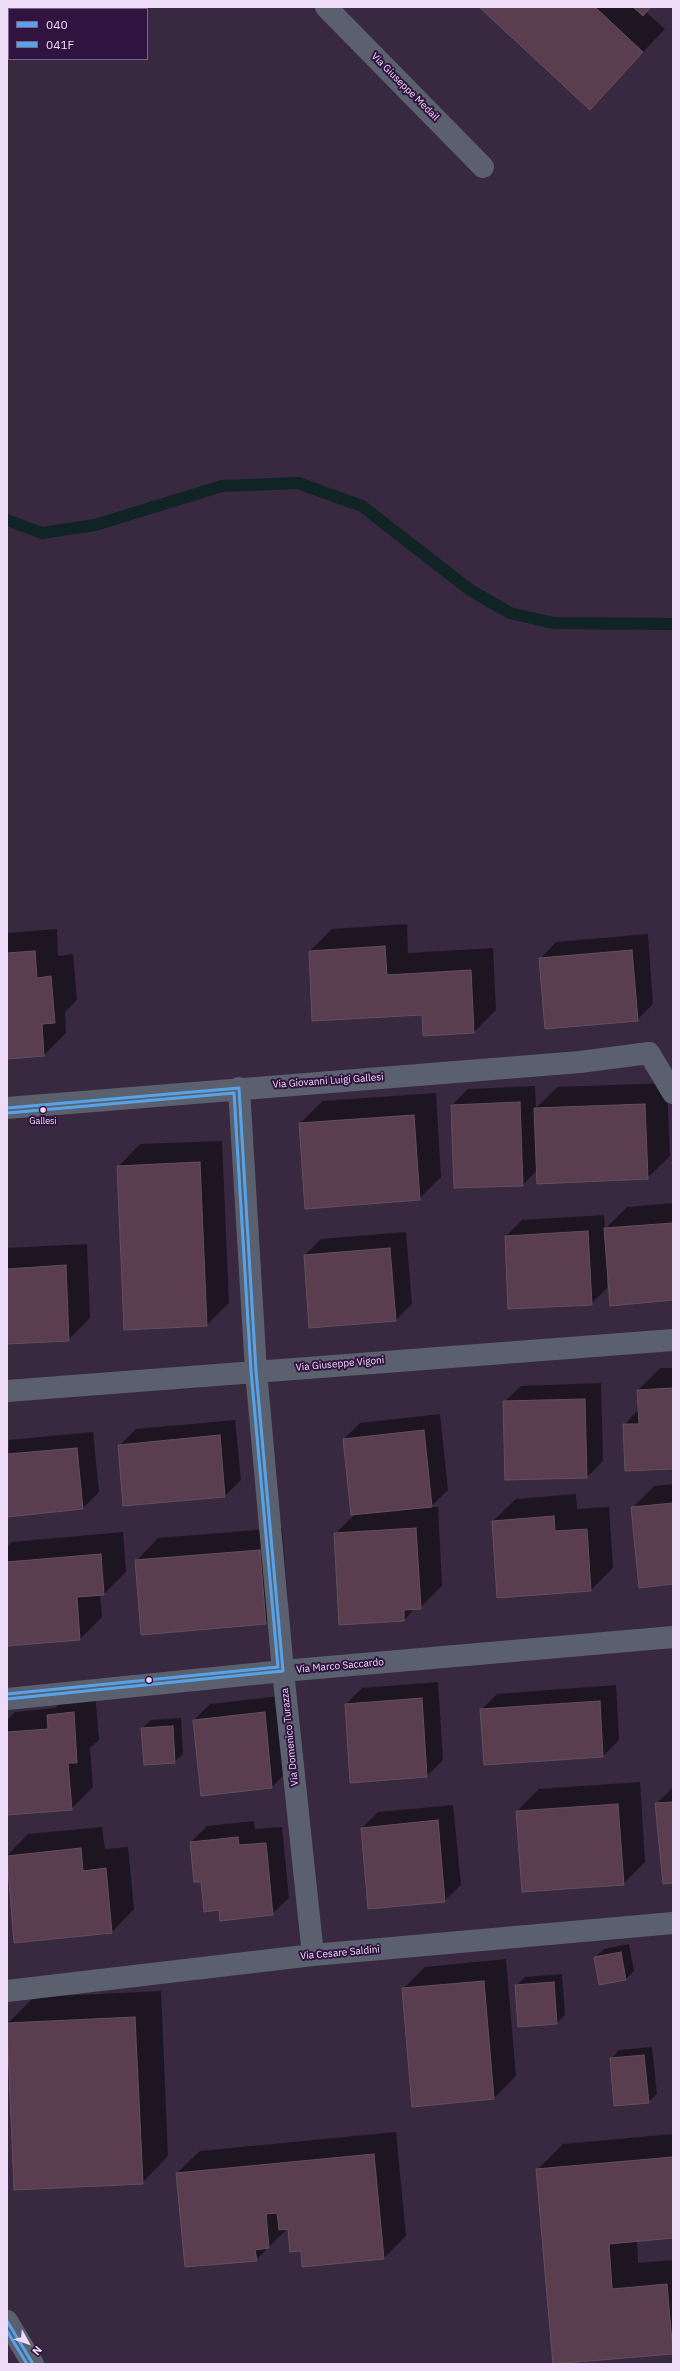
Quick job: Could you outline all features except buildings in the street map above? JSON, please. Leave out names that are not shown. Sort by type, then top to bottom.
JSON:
[{"type":"street","name":"Via Giuseppe Medail","points":[[326,7],[483,167]]},
{"type":"street","name":"Via Giovanni Luigi Gallesi","points":[[7,1108],[239,1088],[580,1062],[649,1053],[673,1093]]},
{"type":"street","name":"Via Domenico Turazza","points":[[239,1088],[256,1371],[283,1671],[313,1955]]},
{"type":"street","name":"Via Giuseppe Vigoni","points":[[7,1391],[673,1340]]},
{"type":"street","name":"Via Marco Saccardo","points":[[7,1699],[283,1671],[673,1637]]},
{"type":"street","name":"Via Cesare Saldini","points":[[7,1990],[313,1955],[673,1923]]},
{"type":"street","points":[[7,2321],[33,2364]]},
{"type":"waterway","points":[[7,520],[42,533],[95,525],[222,486],[298,483],[362,506],[470,590],[510,613],[553,623],[673,624]]},
{"type":"transit line","name":"040","points":[[7,1108],[239,1088],[256,1371],[283,1671],[7,1699]]},
{"type":"transit line","name":"041F","points":[[7,1113],[234,1093],[251,1371],[278,1667],[7,1694]]},
{"type":"transit line","name":"040","points":[[7,2321],[33,2364]]},
{"type":"transit line","name":"041F","points":[[7,2331],[27,2364]]},
{"type":"place","name":"Gallesi","points":[[43,1110]]}]
